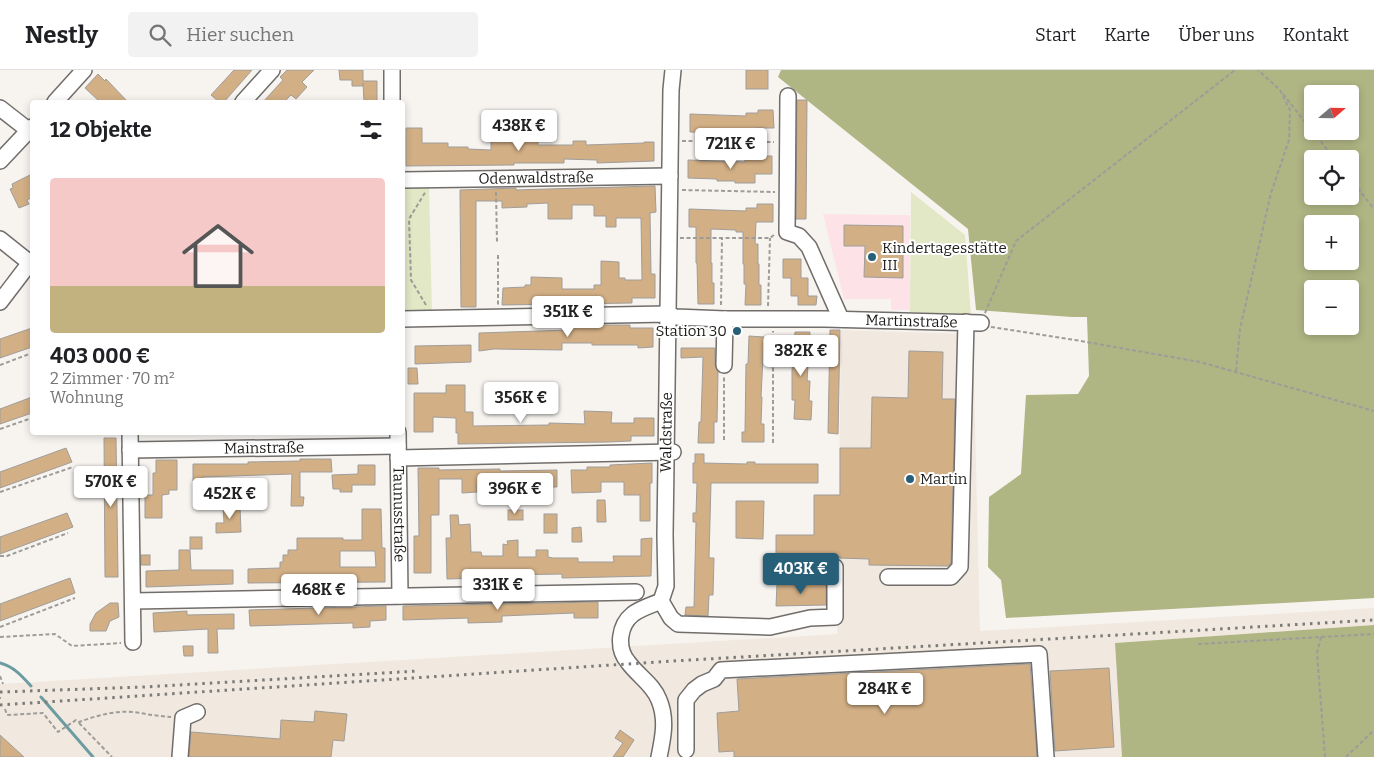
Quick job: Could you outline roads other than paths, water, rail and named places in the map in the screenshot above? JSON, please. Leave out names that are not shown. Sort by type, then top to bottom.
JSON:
[{"type":"street","points":[[57,100],[84,70]]},
{"type":"street","points":[[245,100],[272,70]]},
{"type":"street","points":[[392,70],[392,100]]},
{"type":"street","name":"Waldstraße","points":[[661,601],[666,586],[669,452],[667,443],[667,314],[671,90],[673,70]]},
{"type":"street","points":[[788,96],[786,232],[799,236],[810,247],[841,319]]},
{"type":"street","points":[[0,108],[30,129]]},
{"type":"street","points":[[0,162],[30,132]]},
{"type":"street","name":"Odenwaldstraße","points":[[405,180],[670,176]]},
{"type":"street","points":[[0,239],[30,260]]},
{"type":"street","points":[[0,302],[30,262]]},
{"type":"street","name":"Martinstraße","points":[[405,319],[667,314],[676,317],[723,319],[974,322],[960,567],[951,577],[888,577]]},
{"type":"street","points":[[723,319],[724,365]]},
{"type":"street","points":[[130,435],[134,601],[133,642]]},
{"type":"street","points":[[274,435],[275,448]]},
{"type":"street","name":"Mainstraße","points":[[130,450],[275,448],[317,440],[398,445],[669,452]]},
{"type":"street","name":"Taunusstraße","points":[[398,445],[400,596]]},
{"type":"street","points":[[659,757],[664,721],[659,699],[652,686],[626,661],[620,646],[621,635],[630,618],[642,609],[661,601],[671,618],[678,624],[770,627],[810,618],[836,617],[835,567],[790,566]]},
{"type":"street","points":[[134,601],[636,592]]},
{"type":"street","points":[[686,750],[686,700],[694,690],[714,678],[721,670],[1039,654],[1046,757]]},
{"type":"street","points":[[180,757],[183,718],[197,712]]},
{"type":"waterway","points":[[0,663],[13,669],[31,686]]},
{"type":"waterway","points":[[41,697],[93,757]]},
{"type":"railway","points":[[0,705],[673,661],[1374,620]]},
{"type":"railway","points":[[0,692],[144,687],[418,671]]},
{"type":"place","name":"Kindertagesstätte III","points":[[872,257]]},
{"type":"place","name":"Station 30","points":[[737,331]]},
{"type":"place","name":"Martin","points":[[910,479]]}]
